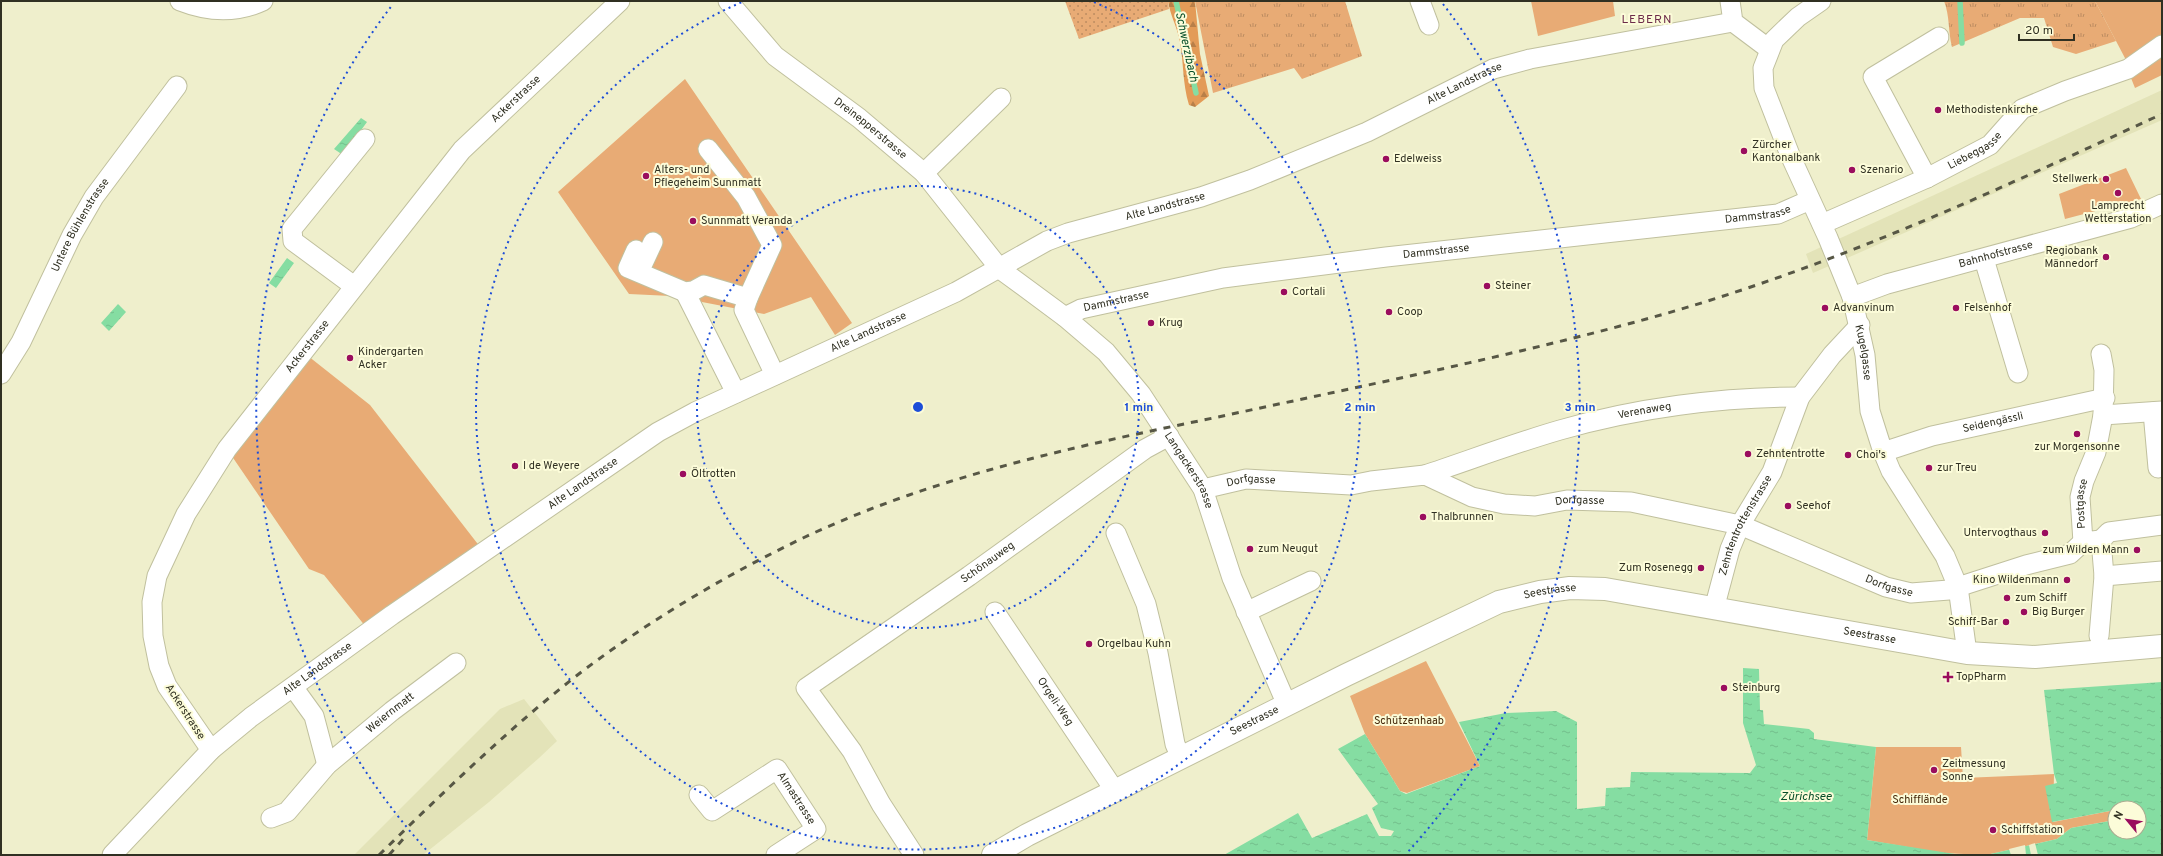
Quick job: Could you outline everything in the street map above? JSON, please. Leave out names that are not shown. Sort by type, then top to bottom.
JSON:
[{"type":"main road","name":"Seestrasse","points":[[993,855],[1027,835],[1287,705],[1499,602],[1570,588],[1605,589],[1967,654],[2035,657],[2162,646]]},
{"type":"street","points":[[180,1],[211,9],[237,10],[262,1]]},
{"type":"street","name":"Ackerstrasse","points":[[211,750],[174,697],[159,666],[153,636],[151,610],[157,576],[186,514],[219,460],[462,150],[620,1]]},
{"type":"street","name":"Dreinepperstrasse","points":[[728,1],[775,56],[859,118],[924,173],[1000,269]]},
{"type":"street","points":[[1420,1],[1429,25]]},
{"type":"street","points":[[1730,1],[1733,22],[1769,49],[1781,32],[1821,1]]},
{"type":"street","name":"Alte Landstrasse","points":[[113,855],[211,750],[251,717],[392,615],[651,436],[695,412],[956,292],[1000,269],[1047,241],[1068,233],[1201,197],[1250,180],[1367,132],[1493,69],[1530,59],[1733,22]]},
{"type":"street","points":[[1927,178],[1873,77],[1939,37]]},
{"type":"street","name":"Liebeggasse","points":[[1822,224],[1927,178],[1990,146],[2022,109],[2065,91],[2128,69],[2162,45]]},
{"type":"street","name":"Kugelgasse","points":[[1769,49],[1763,68],[1764,88],[1810,200],[1822,224],[1852,296],[1860,325],[1865,355],[1870,411],[1883,452],[1891,471],[1945,556],[1958,587],[1967,654]]},
{"type":"street","name":"Untere Bühlenstrasse","points":[[1,374],[21,342],[69,242],[91,204],[129,149],[177,86]]},
{"type":"street","points":[[924,173],[1001,98]]},
{"type":"street","points":[[354,286],[293,241],[292,229],[365,139]]},
{"type":"street","points":[[708,149],[746,197],[772,245],[744,310],[775,375]]},
{"type":"street","name":"Dammstrasse","points":[[1065,318],[1081,309],[1223,278],[1386,257],[1778,214],[1810,200]]},
{"type":"street","name":"Bahnhofstrasse","points":[[1852,296],[1887,284],[2132,218],[2162,204]]},
{"type":"street","points":[[639,272],[653,242]]},
{"type":"street","points":[[636,250],[628,268],[685,292],[693,291],[704,285],[748,298]]},
{"type":"street","points":[[1984,259],[2018,373]]},
{"type":"street","name":"Langackerstrasse","points":[[1000,269],[1065,318],[1106,352],[1141,394],[1169,436],[1203,489],[1232,578],[1287,705]]},
{"type":"street","points":[[685,292],[736,393]]},
{"type":"street","name":"Zehntentrottenstrasse","points":[[1714,608],[1730,549],[1740,525],[1772,472],[1800,397],[1832,354],[1860,325]]},
{"type":"street","name":"Postgasse","points":[[2099,636],[2104,576],[2101,540],[2083,542],[2080,497],[2084,481],[2096,452],[2104,407],[2104,370],[2101,354]]},
{"type":"street","name":"Verenaweg","points":[[1425,475],[1561,430],[1630,413],[1757,397],[1800,397]]},
{"type":"street","name":"Seidengässli","points":[[1883,452],[1932,436],[2104,407],[2158,412]]},
{"type":"street","points":[[2158,412],[2158,468]]},
{"type":"street","name":"Schönauweg","points":[[914,855],[881,804],[852,751],[806,688],[969,576],[1145,449],[1169,436]]},
{"type":"street","name":"Dorfgasse","points":[[1203,489],[1246,479],[1351,485],[1371,481],[1425,475],[1472,497],[1504,504],[1535,506],[1567,500],[1631,502],[1740,525],[1886,587],[1911,593],[1957,588],[2026,565],[2070,554],[2083,542]]},
{"type":"street","points":[[2101,540],[2109,532],[2162,525]]},
{"type":"street","points":[[1116,533],[1146,604],[1158,653],[1175,744],[1181,758]]},
{"type":"street","points":[[2104,576],[2162,571]]},
{"type":"street","points":[[1246,612],[1311,581]]},
{"type":"street","name":"Orgeli-Weg","points":[[995,612],[1115,791]]},
{"type":"street","name":"Weiernmatt","points":[[271,818],[289,811],[327,765],[392,711],[456,663]]},
{"type":"street","points":[[293,687],[314,716],[327,765]]},
{"type":"street","name":"Almastrasse","points":[[699,795],[712,811],[777,769],[816,829],[776,855]]},
{"type":"shaded area","points":[[2162,90],[2162,120],[1813,273],[1806,254]]},
{"type":"shaded area","points":[[524,699],[557,741],[539,758],[489,802],[423,855],[354,855],[500,709]]},
{"type":"green space","points":[[1065,1],[1168,1],[1169,9],[1079,39]]},
{"type":"green space","points":[[1168,1],[1195,1],[1200,54],[1209,96],[1195,107],[1189,105],[1184,80],[1179,37]]},
{"type":"green space","points":[[1195,1],[1345,1],[1362,56],[1302,79],[1294,68],[1213,93]]},
{"type":"green space","points":[[1531,1],[1613,1],[1615,16],[1538,36]]},
{"type":"green space","points":[[1944,1],[2095,1],[2116,41],[2076,54],[2053,47],[2044,18],[2020,18],[1952,47]]},
{"type":"green space","points":[[2095,1],[2162,1],[2162,35],[2126,60]]},
{"type":"green space","points":[[2162,51],[2162,75],[2135,88],[2131,78]]},
{"type":"green space","points":[[685,79],[852,323],[835,335],[811,297],[764,314],[671,296],[629,294],[558,192]]},
{"type":"green space","points":[[2126,168],[2141,199],[2065,219],[2059,194]]},
{"type":"green space","points":[[303,352],[370,405],[484,552],[370,632],[324,575],[309,569],[227,449]]},
{"type":"green space","name":"Schützenhaab","points":[[1426,661],[1480,766],[1407,793],[1400,791],[1365,734],[1350,696]]},
{"type":"green space","name":"Schifflände","points":[[1876,747],[1961,747],[1963,778],[2054,774],[2053,822],[2107,812],[2107,821],[2071,828],[2057,839],[1986,855],[1942,853],[1867,840]]},
{"type":"water","points":[[361,118],[367,122],[343,155],[334,149]]},
{"type":"water","points":[[287,258],[294,263],[276,288],[269,283]]},
{"type":"water","points":[[118,304],[126,312],[109,331],[101,323]]},
{"type":"water","name":"Zürichsee","points":[[1743,668],[1759,669],[1760,710],[1763,710],[1764,724],[1809,729],[1814,733],[1814,739],[1876,747],[1867,840],[1961,855],[1224,855],[1298,813],[1312,838],[1367,814],[1379,836],[1391,836],[1394,831],[1381,828],[1372,808],[1378,804],[1338,749],[1365,734],[1400,791],[1406,794],[1480,766],[1459,722],[1506,713],[1556,711],[1577,722],[1577,809],[1605,806],[1606,788],[1630,787],[1631,772],[1750,773],[1756,765],[1743,723]]},
{"type":"water","points":[[2162,682],[2162,855],[1986,855],[2057,839],[2071,828],[2107,821],[2107,840],[2147,840],[2147,800],[2107,800],[2107,812],[2052,822],[2045,786],[2057,783],[2054,774],[2044,690]]},
{"type":"pier","points":[[2035,843],[2038,855],[2031,855],[2029,845]]},
{"type":"pier","points":[[2025,845],[2026,855],[2011,855],[2009,849]]},
{"type":"waterway","name":"Schwerzibach","points":[[1176,1],[1196,93]]},
{"type":"waterway","points":[[1960,1],[1962,43]]},
{"type":"railway","points":[[379,855],[504,736],[557,691],[610,651],[690,599],[746,567],[803,538],[853,516],[903,497],[1007,465],[1112,439],[1543,346],[1650,318],[1716,298],[1782,276],[1910,226],[1974,199],[2162,114]]},
{"type":"railway","points":[[389,855],[405,837]]},
{"type":"place","name":"Methodistenkirche","points":[[1938,110]]},
{"type":"place","name":"Zürcher Kantonalbank","points":[[1744,151]]},
{"type":"place","name":"Edelweiss","points":[[1386,159]]},
{"type":"place","name":"Szenario","points":[[1852,170]]},
{"type":"place","name":"Alters- und Pflegeheim Sunnmatt","points":[[646,176]]},
{"type":"place","name":"Stellwerk","points":[[2106,179]]},
{"type":"place","name":"Lamprecht Wetterstation","points":[[2118,193]]},
{"type":"place","name":"Sunnmatt Veranda","points":[[693,221]]},
{"type":"place","name":"Regiobank Männedorf","points":[[2106,257]]},
{"type":"place","name":"Steiner","points":[[1487,286]]},
{"type":"place","name":"Cortali","points":[[1284,292]]},
{"type":"place","name":"Advanvinum","points":[[1825,308]]},
{"type":"place","name":"Felsenhof","points":[[1956,308]]},
{"type":"place","name":"Coop","points":[[1389,312]]},
{"type":"place","name":"Krug","points":[[1151,323]]},
{"type":"place","name":"Kindergarten Acker","points":[[350,358]]},
{"type":"place","name":"zur Morgensonne","points":[[2077,434]]},
{"type":"place","name":"Zehntentrotte","points":[[1748,454]]},
{"type":"place","name":"Choi's","points":[[1848,455]]},
{"type":"place","name":"I de Weyere","points":[[515,466]]},
{"type":"place","name":"zur Treu","points":[[1929,468]]},
{"type":"place","name":"Öltrotten","points":[[683,474]]},
{"type":"place","name":"Seehof","points":[[1788,506]]},
{"type":"place","name":"Thalbrunnen","points":[[1423,517]]},
{"type":"place","name":"Untervogthaus","points":[[2045,533]]},
{"type":"place","name":"zum Neugut","points":[[1250,549]]},
{"type":"place","name":"zum Wilden Mann","points":[[2137,550]]},
{"type":"place","name":"Zum Rosenegg","points":[[1701,568]]},
{"type":"place","name":"Kino Wildenmann","points":[[2067,580]]},
{"type":"place","name":"zum Schiff","points":[[2007,598]]},
{"type":"place","name":"Big Burger","points":[[2024,612]]},
{"type":"place","name":"Schiff-Bar","points":[[2006,622]]},
{"type":"place","name":"Orgelbau Kuhn","points":[[1089,644]]},
{"type":"place","name":"TopPharm","points":[[1948,677]]},
{"type":"place","name":"Steinburg","points":[[1724,688]]},
{"type":"place","name":"Zeitmessung Sonne","points":[[1934,770]]},
{"type":"place","name":"Schiffstation","points":[[1993,830]]},
{"type":"district","name":"LEBERN","points":[[1647,20]]}]
